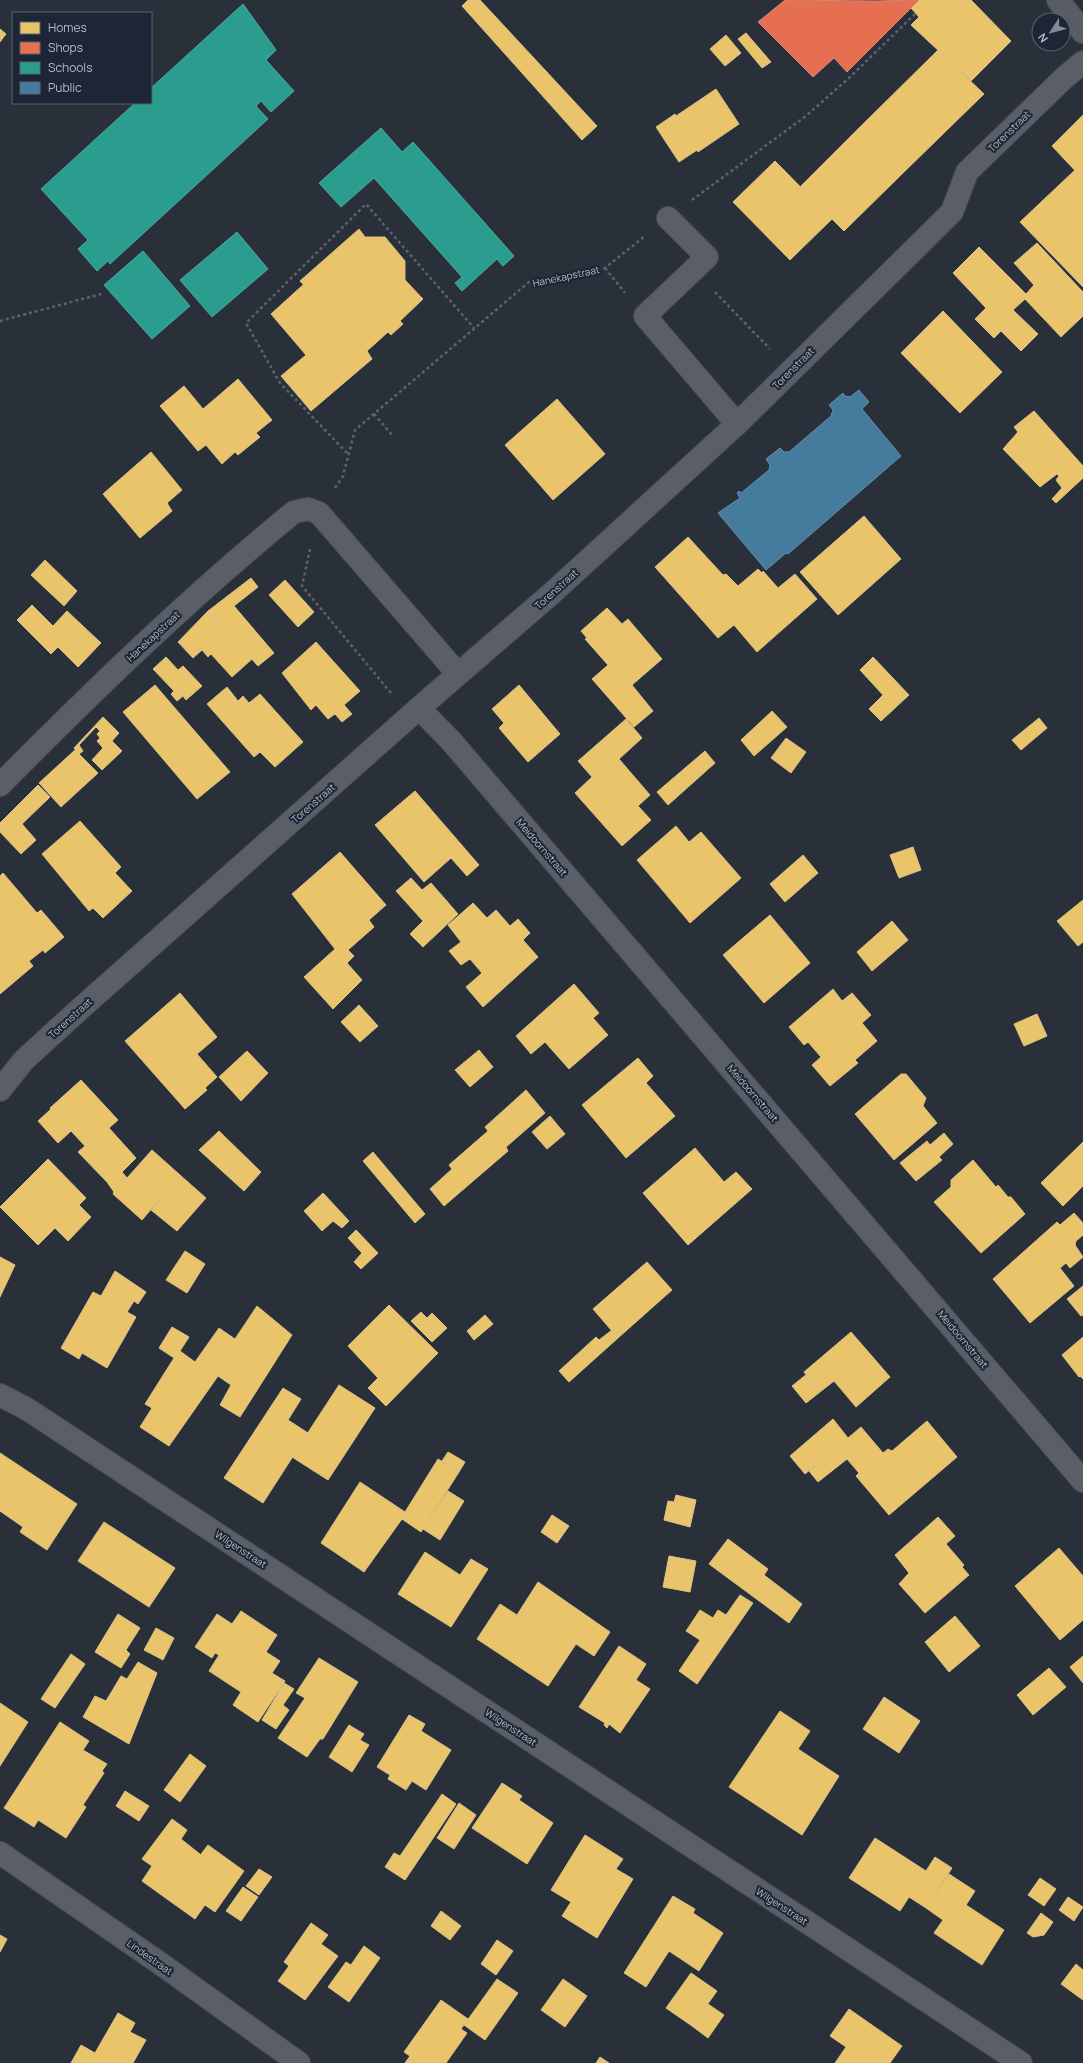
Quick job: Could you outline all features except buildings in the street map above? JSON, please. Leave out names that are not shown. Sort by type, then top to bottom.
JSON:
[{"type":"main road","points":[[1058,0],[1083,32]]},
{"type":"street","name":"Torenstraat","points":[[0,1090],[24,1060],[81,1008],[458,674],[551,594],[736,424],[952,212],[967,172],[1064,78],[1083,62]]},
{"type":"street","points":[[668,218],[707,257],[645,316],[736,424]]},
{"type":"street","name":"Hanekapstraat","points":[[0,786],[90,694],[199,592],[294,512],[308,509],[319,513]]},
{"type":"street","points":[[319,513],[458,674]]},
{"type":"street","name":"Meidoornstraat","points":[[415,712],[462,754],[1083,1481]]},
{"type":"street","name":"Wilgenstraat","points":[[0,1395],[34,1413],[1021,2063]]},
{"type":"street","name":"Lindestraat","points":[[0,1854],[161,1964],[299,2063]]},
{"type":"path","name":"Hanekapstraat","points":[[415,712],[302,586],[319,513],[343,476],[347,453],[355,430],[530,282],[605,268],[668,218],[806,116],[850,77],[916,13]]},
{"type":"path","points":[[347,453],[280,383],[246,323],[366,204],[474,328]]},
{"type":"path","points":[[694,269],[790,371]]},
{"type":"path","points":[[0,320],[101,294]]},
{"type":"path","points":[[374,414],[392,435]]}]
